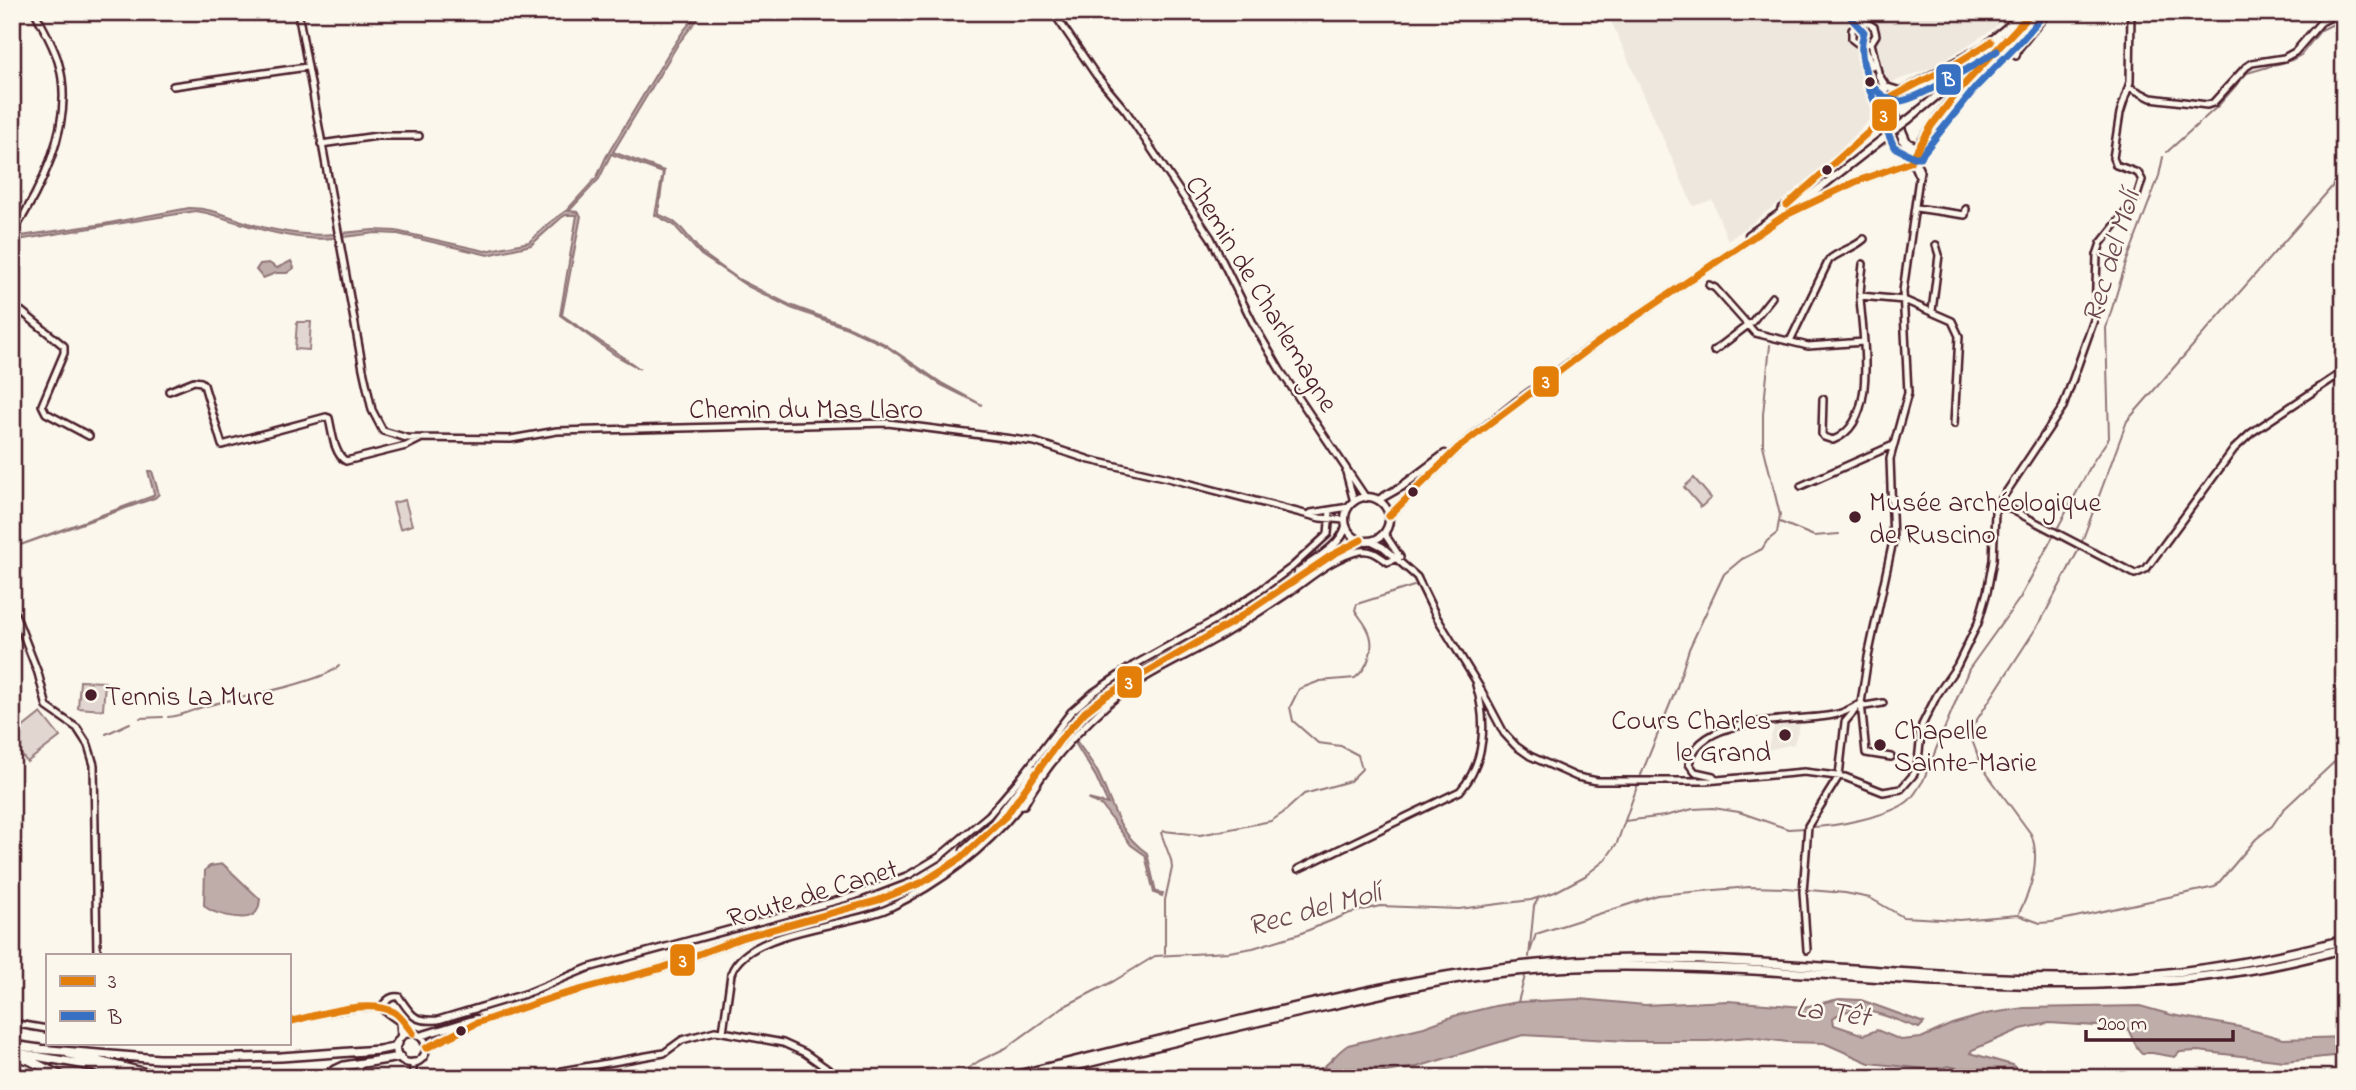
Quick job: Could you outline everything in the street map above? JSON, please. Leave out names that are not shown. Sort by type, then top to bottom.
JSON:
[{"type":"highway","points":[[1006,1078],[1388,986],[1524,965],[1650,960],[2079,979],[2206,968],[2344,940]]},
{"type":"highway","points":[[1027,1078],[1270,1018],[1433,983],[1502,972],[1625,966],[2010,985],[2092,985],[2165,981],[2232,972],[2344,948]]},
{"type":"highway","points":[[38,1049],[159,1059],[236,1059],[379,1050],[393,1047],[400,1040]]},
{"type":"highway","points":[[12,1045],[101,1061],[167,1078]]},
{"type":"highway","points":[[12,1054],[65,1078]]},
{"type":"highway","points":[[12,1054],[93,1066],[138,1078]]},
{"type":"highway","points":[[317,1078],[344,1066],[400,1057]]},
{"type":"main road","points":[[1761,227],[1882,120],[1888,103],[1901,91],[1957,63],[2029,12]]},
{"type":"main road","points":[[1378,500],[1427,468],[1594,341],[1810,193],[2010,35],[2029,12]]},
{"type":"main road","points":[[1784,216],[1912,158],[1917,147],[1973,73],[2012,36],[2029,12]]},
{"type":"main road","points":[[1879,76],[1886,87],[1901,91]]},
{"type":"main road","points":[[1882,120],[1895,119]]},
{"type":"main road","points":[[1389,516],[1436,467],[1515,403],[1597,343],[1784,216],[1888,133]]},
{"type":"main road","points":[[1902,140],[1917,147]]},
{"type":"main road","points":[[1366,498],[1378,500],[1389,516],[1384,533],[1371,541],[1352,535],[1346,523],[1352,504],[1366,498]]},
{"type":"main road","name":"Route de Canet","points":[[420,1036],[580,985],[661,965],[752,931],[878,897],[921,878],[959,854],[990,827],[1056,740],[1102,694],[1139,670],[1205,635],[1278,587],[1338,540],[1344,534],[1346,523]]},
{"type":"main road","name":"Route de Canet","points":[[426,1048],[477,1023],[554,997],[662,968],[741,938],[844,911],[899,893],[941,872],[988,835],[1017,805],[1059,741],[1104,697],[1231,623],[1332,555],[1361,540]]},
{"type":"main road","points":[[412,1033],[420,1036],[426,1048],[422,1058],[413,1062],[400,1057],[400,1040],[412,1033]]},
{"type":"street","points":[[12,234],[45,171],[54,147],[62,110],[62,79],[58,59],[35,12]]},
{"type":"street","name":"Chemin du Mas Llaro","points":[[298,12],[372,410],[383,432],[408,438],[511,439],[557,431],[888,423],[1035,442],[1090,460],[1306,514],[1330,514]]},
{"type":"street","name":"Chemin de Charlemagne","points":[[1053,12],[1096,75],[1126,111],[1211,238],[1254,325],[1280,370],[1366,498]]},
{"type":"street","points":[[1860,12],[1875,32],[1871,43],[1888,103]]},
{"type":"street","points":[[1859,22],[1860,12]]},
{"type":"street","points":[[2016,56],[2018,49],[2048,12]]},
{"type":"street","points":[[1384,533],[1398,557],[1417,577],[1436,616],[1504,733],[1530,756],[1577,777],[1613,782],[1640,779],[1716,780],[1804,772],[1839,776],[1883,792],[1901,789],[1914,774],[1922,725],[1937,695],[1957,666],[1978,623],[1993,560],[1995,512],[2063,407],[2095,317],[2101,243],[2136,199],[2142,180],[2138,173],[2116,165],[2113,159],[2120,113],[2129,87],[2131,12]]},
{"type":"street","points":[[2129,87],[2151,98],[2207,105],[2213,103],[2246,67],[2252,63],[2284,58],[2295,52],[2321,22],[2341,12]]},
{"type":"street","points":[[1866,22],[1859,22],[1853,27],[1852,36],[1856,44],[1864,46],[1871,43]]},
{"type":"street","points":[[1864,46],[1919,176],[1903,291],[1908,393],[1889,459],[1893,541],[1868,657],[1861,704],[1866,753],[1891,757]]},
{"type":"street","points":[[173,86],[307,67]]},
{"type":"street","points":[[1895,119],[1909,144],[1912,158]]},
{"type":"street","points":[[321,144],[377,136],[419,136]]},
{"type":"street","points":[[1916,208],[1965,215],[1966,209]]},
{"type":"street","points":[[1790,341],[1829,260],[1852,249],[1864,239]]},
{"type":"street","points":[[1932,311],[1939,256],[1936,245]]},
{"type":"street","points":[[1823,399],[1822,434],[1824,438],[1833,440],[1849,430],[1856,419],[1864,381],[1860,296],[1863,264]]},
{"type":"street","points":[[1709,285],[1715,288],[1755,333],[1817,346],[1864,342]]},
{"type":"street","points":[[1860,296],[1904,300],[1952,321],[1959,336],[1954,424]]},
{"type":"street","points":[[1714,351],[1747,326],[1772,297]]},
{"type":"street","points":[[12,306],[64,346],[64,353],[42,405],[43,410],[89,436]]},
{"type":"street","points":[[1999,503],[2138,574],[2146,569],[2234,449],[2251,433],[2344,371]]},
{"type":"street","name":"Chemin du Mas Llaro","points":[[169,391],[194,382],[204,385],[222,445],[326,417],[329,418],[338,454],[346,461],[406,446],[422,438]]},
{"type":"street","points":[[1801,486],[1891,446]]},
{"type":"street","name":"Chemin de Charlemagne","points":[[1339,459],[1348,476],[1352,504]]},
{"type":"street","points":[[1330,514],[1352,504]]},
{"type":"street","points":[[1330,514],[1346,523]]},
{"type":"street","points":[[380,1008],[388,999],[399,997],[417,1019],[438,1020],[525,993],[589,968],[880,888],[925,867],[989,815],[1071,712],[1093,693],[1134,666],[1232,609],[1292,567],[1328,534],[1330,514]]},
{"type":"street","points":[[1371,541],[1398,557]]},
{"type":"street","points":[[723,1032],[734,965],[743,956],[776,939],[890,908],[987,844],[1017,805],[1024,805],[1044,772],[1077,735],[1120,695],[1172,662],[1219,637],[1328,565],[1360,551],[1377,554],[1388,562],[1398,557]]},
{"type":"street","points":[[12,606],[38,673],[47,707],[77,728],[88,745],[94,765],[97,954]]},
{"type":"street","points":[[1298,869],[1460,791],[1469,780],[1479,755],[1484,724],[1472,675]]},
{"type":"street","points":[[1716,780],[1713,776],[1695,772],[1689,764],[1696,746],[1702,741],[1737,725],[1832,716],[1861,704],[1865,706],[1883,703]]},
{"type":"street","points":[[1807,950],[1804,888],[1808,828],[1839,776],[1845,722],[1861,704]]},
{"type":"street","points":[[380,1008],[400,1022],[400,1040]]},
{"type":"street","points":[[290,1021],[356,1009],[380,1008],[397,1014],[412,1033]]},
{"type":"street","points":[[12,1023],[46,1029]]},
{"type":"street","points":[[546,1078],[562,1071],[664,1053],[682,1040],[715,1031],[783,1043],[805,1053],[840,1078]]},
{"type":"street","points":[[413,1062],[413,1078]]},
{"type":"shaded area","points":[[1611,12],[1856,12],[1860,45],[1881,108],[1817,174],[1728,241],[1712,200],[1693,206],[1612,23]]},
{"type":"shaded area","points":[[1865,12],[2011,12],[1993,29],[1934,67],[1887,84]]},
{"type":"shaded area","points":[[1866,22],[1876,32],[1867,45],[1854,41],[1853,27]]},
{"type":"shaded area","points":[[297,322],[311,322],[309,350],[295,349]]},
{"type":"shaded area","points":[[1694,478],[1711,498],[1701,507],[1684,487]]},
{"type":"shaded area","points":[[405,500],[412,525],[400,529],[393,503]]},
{"type":"shaded area","name":"Tennis La Mure","points":[[80,681],[105,682],[103,710],[78,708]]},
{"type":"shaded area","points":[[41,713],[60,737],[27,762],[12,742],[12,736]]},
{"type":"shaded area","name":"Cours Charles le Grand","points":[[1797,722],[1800,725],[1794,744],[1767,750],[1775,724]]},
{"type":"water","points":[[699,12],[703,12],[678,44],[613,152],[664,171],[658,214],[673,221],[702,253],[740,280],[790,305],[852,328],[883,343],[943,384],[982,405],[941,385],[886,346],[847,328],[791,308],[747,286],[701,255],[674,225],[655,215],[663,173],[611,154],[599,179],[569,211],[578,212],[581,216],[562,315],[640,369],[615,355],[560,315],[577,215],[561,218],[531,245],[488,255],[398,234],[376,233],[344,237],[343,233],[396,231],[485,251],[529,242],[567,210],[597,177],[606,157],[668,54]]},
{"type":"water","points":[[189,208],[216,212],[275,230],[300,234],[334,234],[334,238],[288,235],[196,211],[12,241],[14,237]]},
{"type":"water","points":[[291,261],[294,268],[287,273],[276,273],[263,278],[256,270],[260,264],[269,263],[277,268]]},
{"type":"water","points":[[148,471],[152,471],[159,494],[155,498],[12,548],[153,496]]},
{"type":"water","points":[[1073,736],[1098,773],[1122,827],[1147,853],[1156,892],[1163,893],[1162,896],[1154,893],[1145,855],[1131,845],[1102,806],[1088,799],[1108,804]]},
{"type":"water","points":[[223,864],[260,899],[258,910],[253,915],[227,916],[204,905],[205,870],[210,866]]},
{"type":"water","name":"La Têt","points":[[1580,999],[1645,1005],[1728,1001],[1804,1007],[1839,999],[1861,1000],[1924,1023],[1919,1028],[1875,1013],[1853,1010],[1833,1018],[1834,1025],[1864,1035],[1877,1030],[1901,1040],[1921,1038],[1952,1024],[1986,1014],[2024,1008],[2140,1006],[2283,1039],[2344,1037],[2344,1055],[2284,1061],[2198,1051],[2180,1052],[2175,1057],[2142,1053],[2125,1024],[2096,1026],[2049,1023],[2021,1029],[1970,1053],[2012,1065],[2020,1076],[1990,1076],[1948,1066],[1936,1070],[1869,1063],[1824,1043],[1749,1037],[1709,1041],[1627,1041],[1523,1035],[1417,1067],[1372,1074],[1349,1073],[1338,1078],[1282,1078],[1322,1068],[1348,1045],[1424,1027],[1454,1016],[1518,1002]]},
{"type":"waterway","name":"Rec del Molí","points":[[2167,152],[2218,106],[2247,73],[2301,55],[2321,30],[2344,19]]},
{"type":"waterway","name":"Rec del Molí","points":[[1811,827],[1847,823],[1888,812],[1914,795],[1923,781],[1969,669],[2020,598],[2094,460],[2109,438],[2106,328],[2126,263],[2159,176],[2163,157]]},
{"type":"waterway","points":[[2081,544],[2127,421],[2344,173]]},
{"type":"waterway","points":[[1641,775],[1677,687],[1689,649],[1724,574],[1742,559],[1762,549],[1777,533],[1780,515],[1763,445],[1763,414],[1770,345]]},
{"type":"waterway","points":[[1780,522],[1814,536],[1839,534]]},
{"type":"waterway","points":[[2019,913],[2033,874],[2034,844],[2031,834],[1982,767],[1969,732],[2042,619],[2079,549]]},
{"type":"waterway","points":[[1165,953],[1165,900],[1172,868],[1161,833],[1164,831],[1200,835],[1271,821],[1304,794],[1350,781],[1362,769],[1358,755],[1341,746],[1318,743],[1293,721],[1290,707],[1299,689],[1320,681],[1355,678],[1364,668],[1370,656],[1371,643],[1367,627],[1355,610],[1357,604],[1417,585]]},
{"type":"waterway","points":[[168,717],[298,684],[339,666]]},
{"type":"waterway","points":[[140,718],[163,717]]},
{"type":"waterway","points":[[106,734],[130,723]]},
{"type":"waterway","points":[[1530,952],[1536,934],[1658,895],[1749,887],[1785,888],[1870,898],[1903,917],[1959,920],[2018,915],[2040,923],[2215,887],[2256,839],[2272,826],[2283,810],[2344,753]]},
{"type":"waterway","name":"Rec del Molí","points":[[909,1078],[961,1073],[1006,1048],[1063,1007],[1155,956],[1253,948],[1299,934],[1350,913],[1380,906],[1459,909],[1531,900],[1555,892],[1585,876],[1605,860],[1617,843],[1638,784]]},
{"type":"waterway","name":"Rec del Molí","points":[[1625,821],[1713,808],[1739,812],[1788,829],[1806,828]]},
{"type":"waterway","points":[[1529,957],[1534,906],[1538,899]]},
{"type":"waterway","points":[[1518,1002],[1525,976]]},
{"type":"waterway","name":"Rec del Molí","points":[[857,1078],[868,1078]]},
{"type":"transit line","name":"3","points":[[1389,516],[1458,448],[1597,343],[1784,216],[1855,182],[1910,162],[1932,125],[1959,90],[2032,12]]},
{"type":"transit line","name":"B","points":[[1851,18],[1864,32],[1862,56],[1869,80],[1881,95],[1894,101],[1907,100],[1918,95],[1997,51]]},
{"type":"transit line","name":"B","points":[[1867,84],[1894,147],[1914,157],[1920,157],[1976,87],[2040,19]]},
{"type":"transit line","name":"3","points":[[1787,205],[1882,120],[1892,97],[1991,42]]},
{"type":"transit line","name":"3","points":[[426,1048],[477,1023],[554,997],[662,968],[741,938],[879,900],[923,882],[961,858],[1006,816],[1059,741],[1085,712],[1104,697],[1231,623],[1332,555],[1361,540]]},
{"type":"transit line","name":"3","points":[[290,1022],[342,1009],[383,1008],[394,1012],[413,1033]]},
{"type":"place","name":"Musée archéologique de Ruscino","points":[[1855,517]]},
{"type":"place","name":"Tennis La Mure","points":[[91,695]]},
{"type":"place","name":"Cours Charles le Grand","points":[[1785,735]]},
{"type":"place","name":"Chapelle Sainte-Marie","points":[[1880,745]]}]
